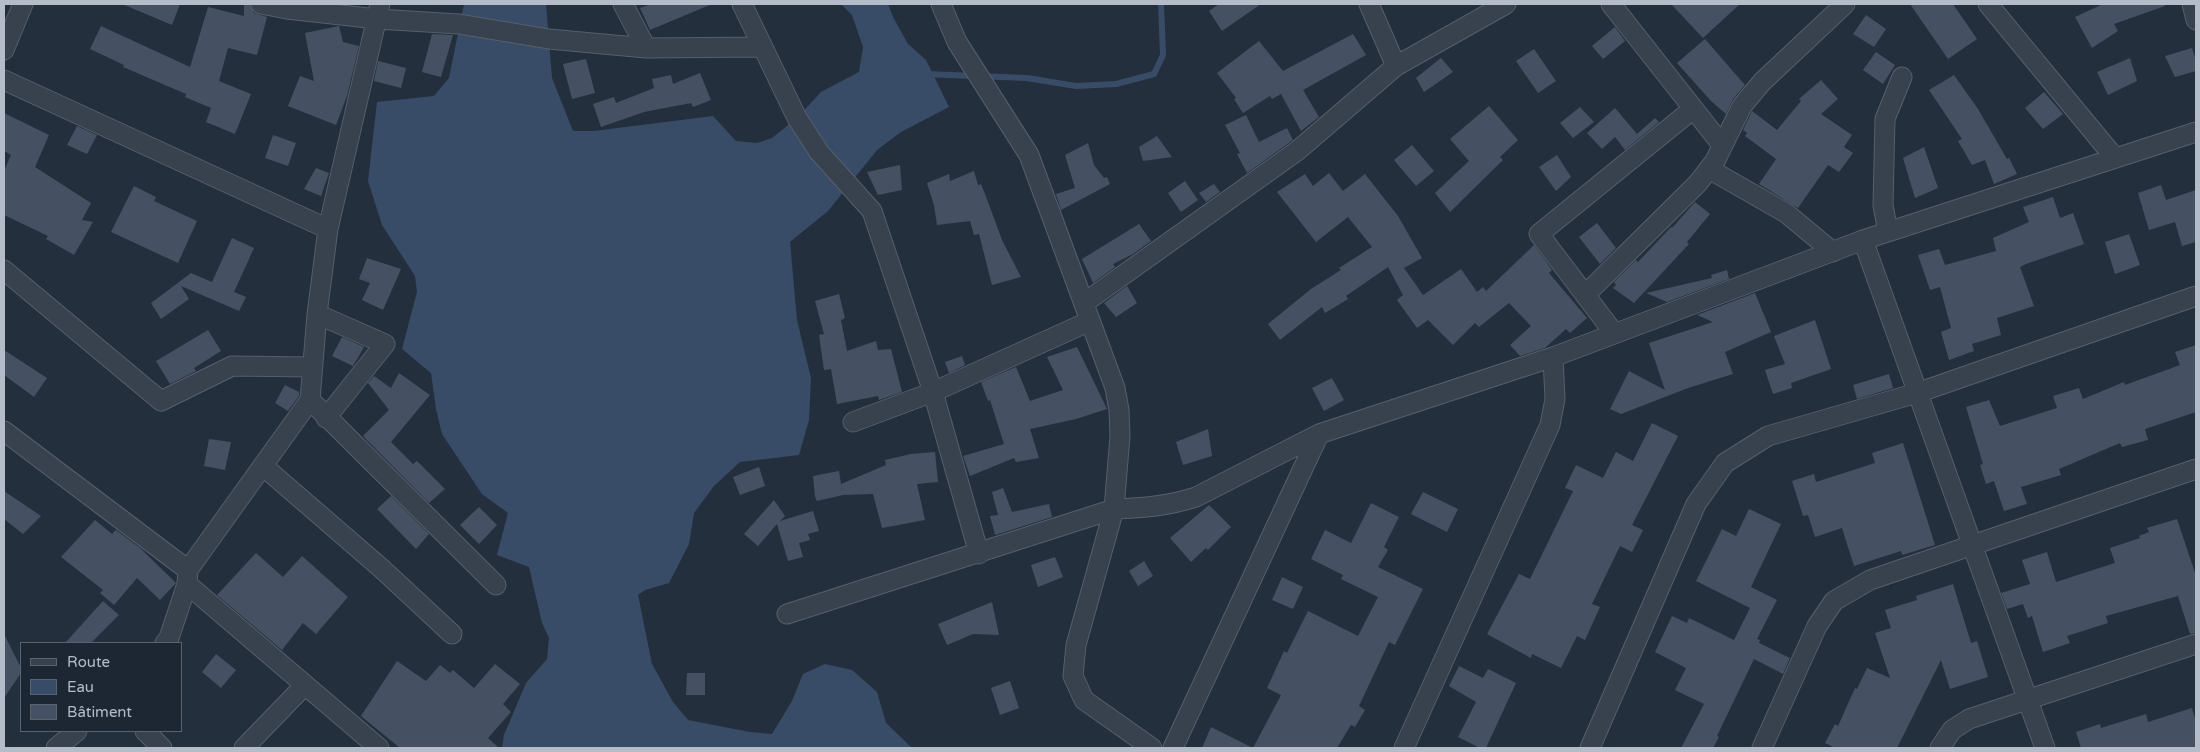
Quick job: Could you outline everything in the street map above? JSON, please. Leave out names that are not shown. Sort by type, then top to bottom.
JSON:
[{"type":"street","points":[[4,50],[24,4]]},
{"type":"street","points":[[261,4],[287,9],[378,11],[549,39],[646,48],[761,47]]},
{"type":"street","points":[[622,4],[646,48]]},
{"type":"street","points":[[742,4],[761,47],[797,118],[819,152],[872,211],[932,392],[979,554]]},
{"type":"street","points":[[941,4],[957,42],[1029,155],[1115,388],[1119,410],[1120,436],[1114,509],[1076,645],[1073,676],[1084,700],[1152,748]]},
{"type":"street","points":[[1369,4],[1396,66]]},
{"type":"street","points":[[853,422],[932,392],[1087,312],[1297,151],[1396,66],[1506,4]]},
{"type":"street","points":[[1611,4],[1722,145]]},
{"type":"street","points":[[1585,295],[1676,206],[1709,168],[1742,106],[1762,82],[1845,4]]},
{"type":"street","points":[[1988,4],[2115,158]]},
{"type":"street","points":[[2192,4],[2196,20]]},
{"type":"street","points":[[166,642],[169,638],[188,577],[310,400],[317,314],[328,229],[378,11]]},
{"type":"street","points":[[1888,232],[1883,205],[1885,119],[1902,77]]},
{"type":"street","points":[[4,80],[328,229]]},
{"type":"street","points":[[1614,333],[1539,234],[1693,109]]},
{"type":"street","points":[[787,614],[979,554],[1114,509],[1174,505],[1196,497],[1319,434],[1553,357],[1863,240],[2196,132]]},
{"type":"street","points":[[1709,168],[1786,213],[1833,252]]},
{"type":"street","points":[[1863,240],[2045,748]]},
{"type":"street","points":[[4,270],[161,401],[232,366],[312,367]]},
{"type":"street","points":[[1590,748],[1696,504],[1725,463],[1768,436],[1917,393],[2196,296]]},
{"type":"street","points":[[317,314],[385,344],[326,418]]},
{"type":"street","points":[[1404,748],[1550,424],[1555,399],[1553,357]]},
{"type":"street","points":[[310,400],[496,585]]},
{"type":"street","points":[[4,432],[188,577],[305,686],[379,748]]},
{"type":"street","points":[[1172,748],[1319,434]]},
{"type":"street","points":[[263,466],[382,568],[452,634]]},
{"type":"street","points":[[1762,748],[1817,626],[1834,600],[1870,580],[2196,469]]},
{"type":"street","points":[[1940,748],[1952,730],[1969,719],[2196,644]]},
{"type":"street","points":[[244,748],[305,686]]},
{"type":"street","points":[[62,747],[76,732]]},
{"type":"street","points":[[146,732],[162,748]]},
{"type":"water","points":[[464,4],[546,4],[552,78],[573,131],[594,131],[713,116],[736,141],[757,143],[772,138],[797,118],[821,92],[859,72],[863,47],[852,15],[841,4],[888,4],[908,44],[926,60],[949,107],[901,132],[877,150],[828,211],[790,242],[797,320],[811,378],[809,420],[799,455],[740,462],[714,486],[694,513],[689,544],[669,583],[645,590],[638,595],[652,664],[673,702],[688,720],[750,732],[772,734],[792,701],[803,674],[825,664],[852,670],[877,692],[886,723],[912,748],[502,748],[504,735],[526,683],[547,659],[549,638],[542,623],[529,567],[497,555],[508,513],[482,494],[442,434],[431,373],[402,349],[417,292],[415,276],[382,225],[368,181],[377,102],[434,96],[449,78]]},
{"type":"building","points":[[122,4],[180,4],[172,25]]},
{"type":"building","points":[[244,4],[250,4],[254,13],[267,17],[257,55],[228,48],[219,81],[251,94],[235,134],[206,122],[211,108],[185,97],[186,94],[123,67],[124,65],[90,49],[101,26],[190,67],[208,7],[244,16]]},
{"type":"building","points":[[651,4],[712,4],[650,30],[640,8]]},
{"type":"building","points":[[1219,4],[1261,4],[1222,31],[1209,11]]},
{"type":"building","points":[[1671,4],[1740,4],[1703,38]]},
{"type":"building","points":[[1910,4],[1953,4],[1977,39],[1948,59]]},
{"type":"building","points":[[2103,4],[2165,4],[2165,6],[2114,24],[2118,31],[2092,48],[2075,17]]},
{"type":"building","points":[[1866,15],[1886,29],[1874,47],[1853,34]]},
{"type":"building","points":[[339,26],[343,42],[359,46],[347,96],[336,125],[288,106],[300,76],[314,81],[305,33]]},
{"type":"building","points":[[1615,27],[1625,41],[1603,59],[1592,46]]},
{"type":"building","points":[[432,34],[453,35],[441,77],[422,72]]},
{"type":"building","points":[[1353,34],[1366,55],[1303,90],[1319,117],[1301,131],[1281,94],[1272,99],[1270,96],[1243,113],[1234,99],[1236,98],[1217,73],[1259,41],[1283,71]]},
{"type":"building","points":[[1705,39],[1745,85],[1733,99],[1726,114],[1711,101],[1677,63]]},
{"type":"building","points":[[2192,48],[2196,61],[2196,71],[2175,77],[2165,56]]},
{"type":"building","points":[[1534,49],[1556,81],[1538,93],[1516,61]]},
{"type":"building","points":[[1876,52],[1895,65],[1883,84],[1863,70]]},
{"type":"building","points":[[1441,58],[1453,72],[1424,92],[1416,78]]},
{"type":"building","points":[[2130,58],[2137,81],[2108,95],[2097,72]]},
{"type":"building","points":[[586,59],[595,93],[572,99],[563,64]]},
{"type":"building","points":[[378,61],[406,68],[401,88],[374,81]]},
{"type":"building","points":[[700,73],[711,100],[693,107],[691,103],[644,112],[601,127],[593,104],[614,97],[616,103],[654,88],[652,79],[671,75],[673,84]]},
{"type":"building","points":[[1954,75],[1978,109],[2017,174],[1994,184],[1985,160],[1972,165],[1958,141],[1962,139],[1929,90]]},
{"type":"building","points":[[1821,80],[1838,99],[1821,114],[1852,135],[1844,147],[1853,153],[1839,172],[1828,165],[1798,208],[1759,184],[1776,159],[1745,136],[1747,133],[1743,130],[1752,111],[1777,130],[1801,101],[1799,99]]},
{"type":"building","points":[[2044,92],[2063,114],[2043,129],[2025,108]]},
{"type":"building","points":[[1489,106],[1518,140],[1500,157],[1503,160],[1450,212],[1435,193],[1469,161],[1450,139]]},
{"type":"building","points":[[1580,107],[1594,122],[1573,138],[1560,123]]},
{"type":"building","points":[[1615,108],[1637,134],[1655,118],[1659,122],[1625,150],[1615,137],[1602,149],[1587,133]]},
{"type":"building","points":[[4,113],[49,135],[35,167],[91,203],[82,220],[93,222],[74,255],[46,239],[48,236],[4,215],[4,171],[11,155],[4,151]]},
{"type":"building","points":[[1246,115],[1259,142],[1287,128],[1293,140],[1247,173],[1237,154],[1240,153],[1225,125]]},
{"type":"building","points":[[77,126],[97,135],[87,154],[67,145]]},
{"type":"building","points":[[273,135],[296,143],[288,166],[265,158]]},
{"type":"building","points":[[1157,136],[1172,157],[1143,161],[1139,147]]},
{"type":"building","points":[[1088,143],[1094,165],[1104,178],[1107,177],[1110,184],[1061,210],[1056,194],[1075,188],[1065,155]]},
{"type":"building","points":[[1412,145],[1434,171],[1416,186],[1394,160]]},
{"type":"building","points":[[1924,147],[1938,188],[1915,198],[1903,158]]},
{"type":"building","points":[[1557,155],[1571,177],[1556,191],[1539,167]]},
{"type":"building","points":[[900,165],[902,190],[878,195],[867,172]]},
{"type":"building","points":[[316,168],[329,173],[321,196],[304,189]]},
{"type":"building","points":[[974,171],[978,185],[981,184],[1002,240],[1021,277],[992,285],[979,234],[974,235],[970,221],[937,225],[934,205],[927,183],[949,174],[950,181]]},
{"type":"building","points":[[1329,173],[1343,191],[1365,174],[1398,216],[1422,258],[1404,268],[1423,295],[1461,269],[1477,292],[1483,287],[1486,291],[1534,245],[1552,270],[1549,273],[1587,318],[1570,333],[1566,329],[1545,348],[1520,356],[1510,345],[1531,326],[1509,303],[1479,327],[1475,323],[1453,345],[1428,320],[1417,328],[1397,300],[1403,295],[1388,267],[1346,296],[1348,299],[1325,313],[1322,307],[1280,340],[1268,324],[1311,289],[1341,270],[1339,268],[1372,247],[1348,217],[1316,242],[1277,192],[1305,174],[1313,186]]},
{"type":"building","points":[[1185,181],[1198,200],[1181,212],[1168,193]]},
{"type":"building","points":[[1214,184],[1220,192],[1206,202],[1199,193]]},
{"type":"building","points":[[2161,185],[2166,200],[2196,190],[2196,242],[2182,246],[2175,222],[2149,230],[2138,193]]},
{"type":"building","points":[[134,186],[156,197],[154,201],[197,221],[178,263],[111,232]]},
{"type":"building","points":[[2053,197],[2060,218],[2073,213],[2084,244],[2020,267],[2034,306],[1997,318],[2001,335],[1972,344],[1974,351],[1949,360],[1941,332],[1951,328],[1940,287],[1930,290],[1918,255],[1939,249],[1945,265],[1996,251],[1993,238],[2029,222],[2023,207]]},
{"type":"building","points":[[1695,202],[1710,214],[1687,242],[1689,244],[1634,303],[1613,288],[1616,285],[1614,282],[1636,260],[1638,262]]},
{"type":"building","points":[[1597,223],[1616,248],[1600,264],[1579,237]]},
{"type":"building","points":[[1139,224],[1151,241],[1133,254],[1113,264],[1115,267],[1093,283],[1082,259]]},
{"type":"building","points":[[2129,234],[2140,265],[2115,274],[2105,242]]},
{"type":"building","points":[[232,238],[254,248],[234,292],[246,297],[239,311],[181,286],[189,299],[161,319],[151,303],[191,273],[212,282]]},
{"type":"building","points":[[367,258],[401,269],[383,310],[362,300],[370,283],[359,279]]},
{"type":"building","points":[[1727,270],[1729,279],[1667,302],[1646,293],[1712,278],[1711,275]]},
{"type":"building","points":[[1127,286],[1137,303],[1116,317],[1104,303]]},
{"type":"building","points":[[1755,293],[1771,332],[1725,352],[1733,374],[1688,388],[1621,414],[1610,409],[1629,371],[1665,390],[1649,343],[1713,322],[1697,315]]},
{"type":"building","points":[[839,294],[845,318],[841,320],[847,351],[876,341],[878,350],[891,349],[902,392],[879,400],[878,396],[837,404],[831,369],[824,370],[819,335],[824,334],[815,301]]},
{"type":"building","points":[[1815,320],[1831,369],[1791,383],[1792,388],[1773,394],[1765,370],[1785,364],[1774,336]]},
{"type":"building","points":[[208,330],[221,351],[194,368],[196,371],[170,384],[156,361]]},
{"type":"building","points":[[342,337],[364,347],[353,366],[332,356]]},
{"type":"building","points":[[2196,345],[2196,412],[2145,429],[2148,440],[2122,447],[2120,443],[2059,469],[2061,475],[2021,487],[2027,504],[2004,511],[1994,481],[1986,484],[1980,465],[1983,464],[1966,407],[1989,400],[2000,426],[2057,408],[2053,396],[2079,388],[2083,399],[2124,382],[2125,385],[2180,365],[2175,352]]},
{"type":"building","points":[[1077,347],[1107,409],[1076,419],[1030,429],[1039,458],[1016,462],[1014,458],[970,476],[963,456],[1004,444],[990,400],[988,401],[981,382],[1016,367],[1030,401],[1063,390],[1047,357]]},
{"type":"building","points":[[4,350],[47,378],[34,397],[4,375]]},
{"type":"building","points":[[962,356],[965,365],[949,373],[945,362]]},
{"type":"building","points":[[399,373],[430,395],[391,442],[413,464],[417,461],[445,489],[429,503],[363,436],[389,410],[368,383],[374,376],[391,388]]},
{"type":"building","points":[[1889,374],[1893,388],[1857,399],[1853,385]]},
{"type":"building","points":[[1332,378],[1344,400],[1324,411],[1312,388]]},
{"type":"building","points":[[285,385],[299,392],[299,396],[288,411],[275,403]]},
{"type":"building","points":[[1652,423],[1678,436],[1632,525],[1643,530],[1632,552],[1620,546],[1592,604],[1600,607],[1585,640],[1577,636],[1561,668],[1532,654],[1531,658],[1487,634],[1519,574],[1530,579],[1573,491],[1565,488],[1576,465],[1603,478],[1616,452],[1633,461]]},
{"type":"building","points":[[1208,429],[1212,456],[1183,465],[1176,442]]},
{"type":"building","points":[[209,439],[231,442],[225,470],[204,466]]},
{"type":"building","points":[[1903,443],[1935,545],[1902,555],[1901,551],[1854,566],[1842,528],[1815,537],[1808,515],[1803,516],[1792,481],[1814,474],[1816,482],[1875,463],[1872,453]]},
{"type":"building","points":[[935,452],[938,482],[917,484],[925,520],[882,528],[873,494],[843,495],[817,501],[815,497],[813,476],[839,471],[841,484],[886,465],[885,460],[911,454]]},
{"type":"building","points":[[759,467],[765,486],[740,495],[733,477]]},
{"type":"building","points":[[1003,488],[1012,512],[1049,504],[1052,517],[995,535],[990,516],[998,515],[992,492]]},
{"type":"building","points":[[4,491],[41,516],[23,534],[4,519]]},
{"type":"building","points":[[1423,492],[1458,509],[1447,532],[1411,514]]},
{"type":"building","points":[[391,496],[429,534],[416,549],[377,509]]},
{"type":"building","points":[[774,500],[785,516],[780,521],[813,511],[819,531],[808,534],[810,540],[799,543],[803,557],[788,561],[777,524],[758,546],[744,534]]},
{"type":"building","points":[[1371,503],[1399,517],[1384,547],[1388,550],[1378,567],[1423,589],[1395,645],[1389,642],[1359,706],[1365,710],[1355,727],[1351,725],[1337,748],[1253,748],[1281,695],[1267,688],[1284,651],[1287,653],[1308,611],[1358,636],[1378,597],[1341,579],[1343,575],[1311,559],[1325,530],[1351,543]]},
{"type":"building","points":[[1209,505],[1231,527],[1208,550],[1206,548],[1191,562],[1170,538]]},
{"type":"building","points":[[479,507],[497,525],[479,544],[460,525]]},
{"type":"building","points":[[1749,509],[1781,524],[1751,587],[1777,600],[1757,639],[1760,640],[1759,643],[1790,658],[1783,674],[1754,659],[1713,748],[1681,748],[1704,704],[1675,690],[1686,668],[1655,652],[1672,616],[1687,623],[1689,618],[1734,640],[1750,608],[1696,581],[1722,529],[1736,536]]},
{"type":"building","points":[[2177,519],[2196,576],[2196,633],[2190,634],[2178,596],[2106,616],[2108,623],[2067,636],[2070,643],[2043,652],[2032,616],[2028,618],[2023,604],[2007,609],[2001,593],[2030,584],[2022,560],[2047,552],[2056,582],[2115,563],[2110,548],[2140,538],[2139,536],[2149,532],[2147,528]]},
{"type":"building","points":[[95,520],[112,534],[116,530],[140,548],[176,583],[160,600],[137,578],[114,605],[100,593],[103,590],[61,557]]},
{"type":"building","points":[[256,553],[283,577],[302,556],[348,597],[316,634],[303,623],[282,650],[217,595]]},
{"type":"building","points":[[1055,557],[1063,577],[1038,587],[1031,565]]},
{"type":"building","points":[[1144,561],[1153,576],[1138,586],[1129,571]]},
{"type":"building","points":[[1282,577],[1303,587],[1293,609],[1272,600]]},
{"type":"building","points":[[1953,584],[1971,643],[1977,641],[1988,677],[1950,689],[1941,660],[1897,748],[1835,748],[1825,743],[1835,724],[1838,726],[1855,688],[1857,689],[1867,668],[1890,678],[1875,633],[1891,628],[1885,610],[1917,600],[1916,596]]},
{"type":"building","points":[[103,601],[119,615],[92,642],[66,642]]},
{"type":"building","points":[[992,602],[999,635],[973,634],[947,645],[938,624]]},
{"type":"building","points":[[4,634],[20,666],[20,674],[4,698]]},
{"type":"building","points":[[216,654],[236,670],[221,688],[202,672]]},
{"type":"building","points":[[397,661],[426,681],[440,665],[450,673],[453,670],[474,688],[495,664],[520,684],[503,704],[511,712],[488,738],[499,748],[400,748],[361,716]]},
{"type":"building","points":[[1459,666],[1483,678],[1488,669],[1516,683],[1486,748],[1480,748],[1458,737],[1476,702],[1449,686]]},
{"type":"building","points":[[687,673],[705,673],[705,695],[686,695]]},
{"type":"building","points":[[1010,681],[1019,708],[1000,715],[991,688]]},
{"type":"building","points":[[2192,708],[2196,722],[2196,748],[2081,748],[2076,732],[2100,724],[2101,728],[2146,714],[2148,722]]},
{"type":"building","points":[[1211,727],[1253,748],[1202,748]]},
{"type":"waterway","points":[[925,74],[1027,78],[1076,86],[1116,84],[1154,74],[1163,55],[1161,4]]}]
